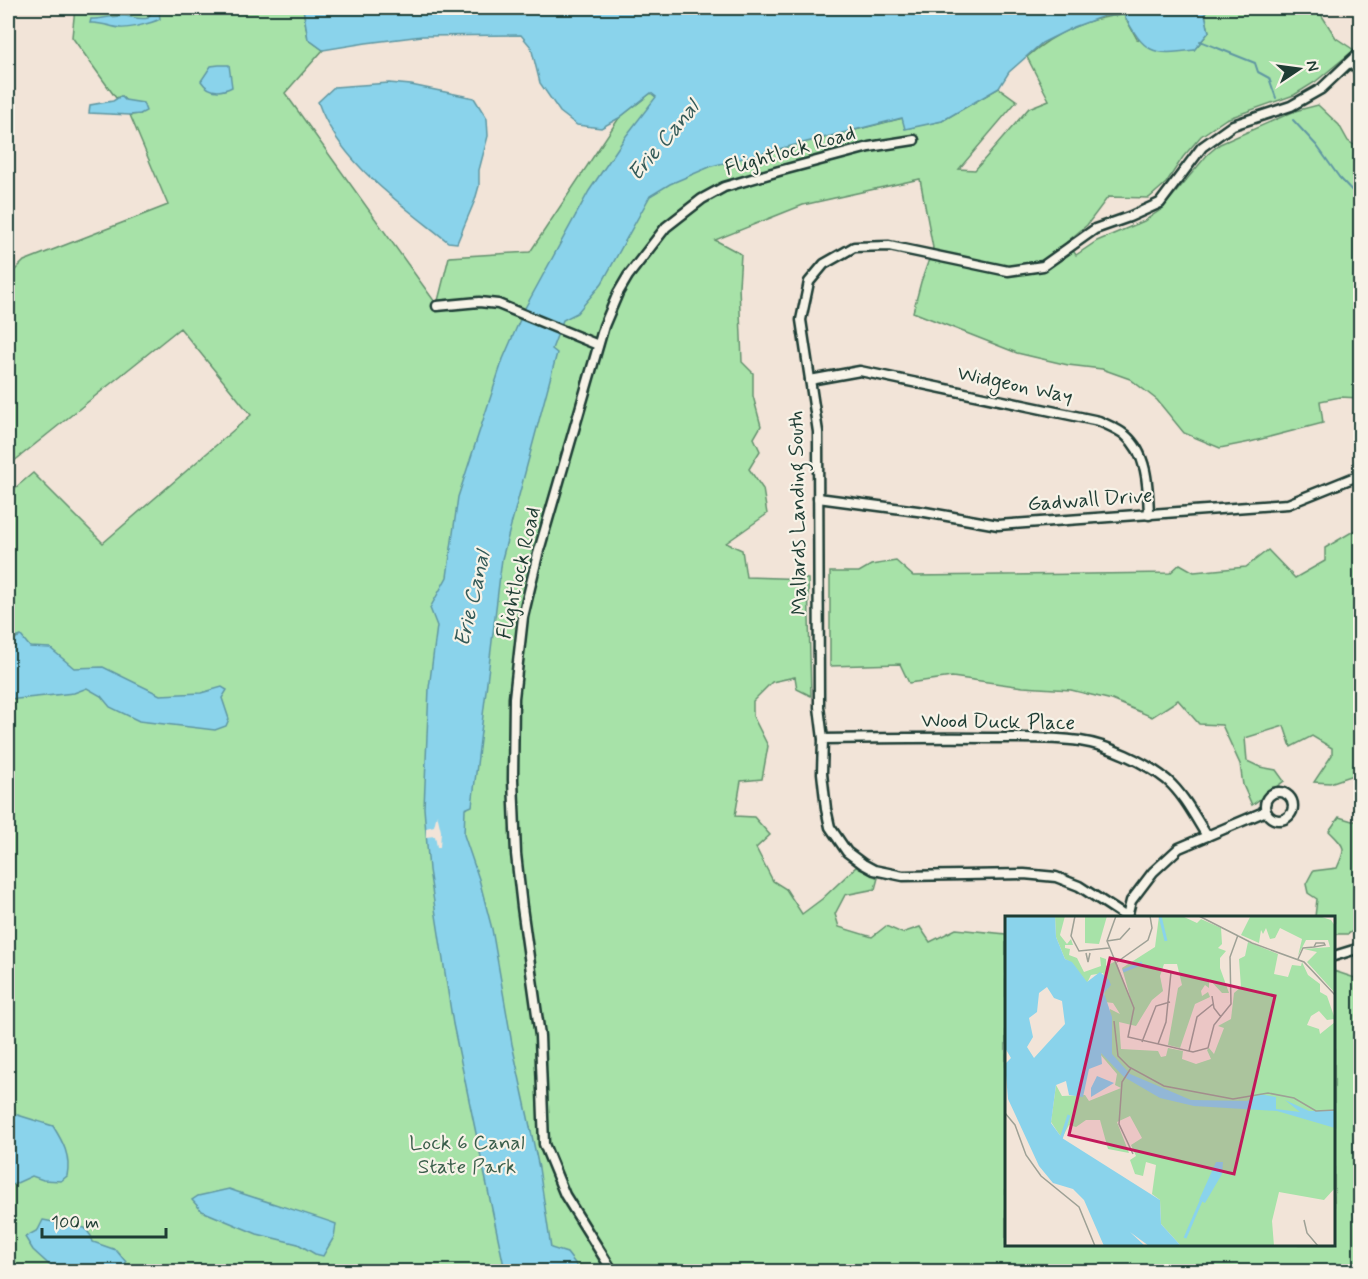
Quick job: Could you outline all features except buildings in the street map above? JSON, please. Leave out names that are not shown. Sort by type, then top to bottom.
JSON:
[{"type":"street","name":"Mallards Landing South","points":[[1125,916],[1079,886],[1056,877],[1024,874],[903,876],[874,870],[847,852],[830,827],[822,773],[823,739],[819,707],[819,432],[801,320],[809,282],[824,264],[854,247],[889,246],[1008,271],[1043,267],[1095,229],[1160,203],[1202,147],[1233,125],[1291,106],[1321,89],[1360,51]]},
{"type":"street","points":[[1350,63],[1360,71]]},
{"type":"street","name":"Flightlock Road","points":[[614,1272],[565,1194],[544,1144],[540,1036],[516,854],[513,780],[514,698],[523,617],[538,554],[598,345],[618,293],[628,276],[666,227],[702,199],[724,188],[869,147],[914,140]]},
{"type":"street","points":[[437,306],[479,302],[498,304],[598,345]]},
{"type":"street","name":"Widgeon Way","points":[[810,380],[860,371],[1099,422],[1124,434],[1136,447],[1145,467],[1149,514]]},
{"type":"street","name":"Gadwall Drive","points":[[818,498],[925,512],[998,525],[1288,504],[1360,475]]},
{"type":"street","name":"Wood Duck Place","points":[[823,739],[951,738],[1082,741],[1146,765],[1168,781],[1189,807],[1207,836]]},
{"type":"street","points":[[1127,916],[1131,901],[1153,872],[1179,848],[1257,817],[1266,811]]},
{"type":"street","points":[[1335,956],[1360,948]]},
{"type":"green space","name":"Lock 6 Canal State Park","points":[[75,8],[303,8],[308,39],[323,50],[285,93],[437,305],[449,257],[530,252],[619,118],[651,93],[656,97],[824,138],[903,118],[905,128],[942,121],[999,88],[1017,101],[959,169],[975,170],[1029,108],[1049,100],[1027,57],[1037,48],[1072,28],[1097,19],[1124,15],[1137,39],[1194,50],[1209,32],[1205,14],[1208,8],[1317,8],[1336,38],[1354,50],[1315,82],[1294,95],[1226,119],[1201,136],[1183,157],[1166,183],[1149,198],[1108,197],[1087,225],[1067,242],[1076,255],[1097,241],[1144,221],[1162,209],[1208,154],[1220,144],[1295,111],[1318,105],[1339,125],[1348,141],[1360,149],[1360,398],[1340,397],[1320,401],[1323,423],[1220,448],[1184,433],[1157,400],[1130,379],[1102,369],[1068,365],[1017,353],[913,312],[933,248],[920,179],[803,205],[715,240],[741,254],[739,286],[742,362],[753,373],[753,396],[761,426],[754,438],[760,451],[749,469],[763,489],[767,514],[726,543],[742,550],[746,577],[808,579],[811,696],[797,689],[795,677],[772,682],[753,701],[753,716],[768,746],[762,779],[741,781],[735,816],[754,817],[770,835],[756,848],[773,881],[786,889],[802,914],[822,899],[856,867],[878,878],[875,889],[845,895],[835,914],[839,927],[872,937],[886,926],[902,933],[920,927],[930,942],[956,929],[1005,934],[1005,1246],[1335,1246],[1335,971],[1355,978],[1360,982],[1360,1271],[8,1271],[8,494],[33,473],[103,543],[251,415],[180,328],[8,466],[8,277],[24,261],[168,205],[130,115],[140,114],[121,96],[116,98],[72,37]]},
{"type":"green space","points":[[1360,527],[1360,773],[1330,783],[1314,782],[1332,755],[1332,748],[1312,736],[1291,747],[1284,726],[1245,738],[1247,761],[1260,767],[1276,770],[1284,781],[1252,805],[1243,785],[1240,764],[1222,725],[1199,724],[1178,700],[1152,717],[1112,700],[1071,690],[1023,687],[952,677],[909,683],[900,664],[830,666],[830,572],[859,572],[871,565],[896,561],[913,576],[1170,573],[1180,564],[1194,572],[1246,567],[1268,550],[1295,578],[1325,561],[1325,548]]},
{"type":"green space","points":[[1339,817],[1360,821],[1360,895],[1355,899],[1360,910],[1360,927],[1348,934],[1335,934],[1335,916],[1315,916],[1317,899],[1308,893],[1306,884],[1313,871],[1337,868],[1343,848],[1329,831]]},
{"type":"water","points":[[154,8],[159,10],[160,19],[129,28],[90,23],[91,19],[117,16],[148,18]]},
{"type":"water","name":"Erie Canal","points":[[303,8],[1208,8],[1205,14],[1209,32],[1194,50],[1158,52],[1144,44],[1124,15],[1104,16],[1074,27],[1042,43],[1009,72],[999,88],[942,121],[905,129],[902,118],[712,166],[670,184],[650,196],[602,283],[577,313],[563,320],[552,349],[557,353],[502,559],[472,806],[465,809],[464,835],[479,879],[492,929],[512,1044],[539,1168],[551,1248],[567,1253],[581,1271],[505,1271],[453,1024],[429,870],[424,808],[429,688],[437,626],[430,608],[447,577],[458,497],[503,359],[525,308],[589,191],[656,97],[651,93],[619,118],[601,128],[577,125],[560,112],[540,83],[531,47],[521,35],[422,36],[323,50],[308,39]]},
{"type":"water","points":[[229,65],[232,87],[215,91],[201,81],[211,66]]},
{"type":"water","points":[[389,83],[411,85],[474,98],[487,119],[488,136],[479,170],[479,186],[457,243],[448,242],[373,180],[340,144],[318,102],[334,87]]},
{"type":"water","points":[[121,96],[125,100],[143,103],[146,111],[130,115],[89,113],[90,105],[113,101]]},
{"type":"water","points":[[21,636],[30,647],[50,648],[74,668],[103,667],[160,695],[201,693],[222,687],[227,690],[222,698],[229,719],[226,726],[215,730],[139,721],[110,707],[101,696],[87,688],[74,693],[8,698],[8,641]]},
{"type":"water","points":[[8,1112],[53,1126],[67,1156],[67,1176],[61,1181],[43,1180],[32,1176],[8,1187]]},
{"type":"water","points":[[229,1189],[336,1224],[334,1237],[323,1256],[315,1254],[298,1244],[257,1234],[202,1211],[192,1200],[198,1196]]},
{"type":"water","points":[[43,1220],[85,1228],[93,1242],[116,1250],[126,1262],[124,1271],[56,1271],[33,1250],[25,1237],[38,1230]]},
{"type":"pier","points":[[437,814],[441,831],[440,847],[437,847],[435,836],[426,837],[426,828],[434,826]]},
{"type":"waterway","points":[[1200,41],[1255,63],[1258,72],[1269,78],[1276,98]]},
{"type":"waterway","points":[[1293,120],[1360,199]]}]
